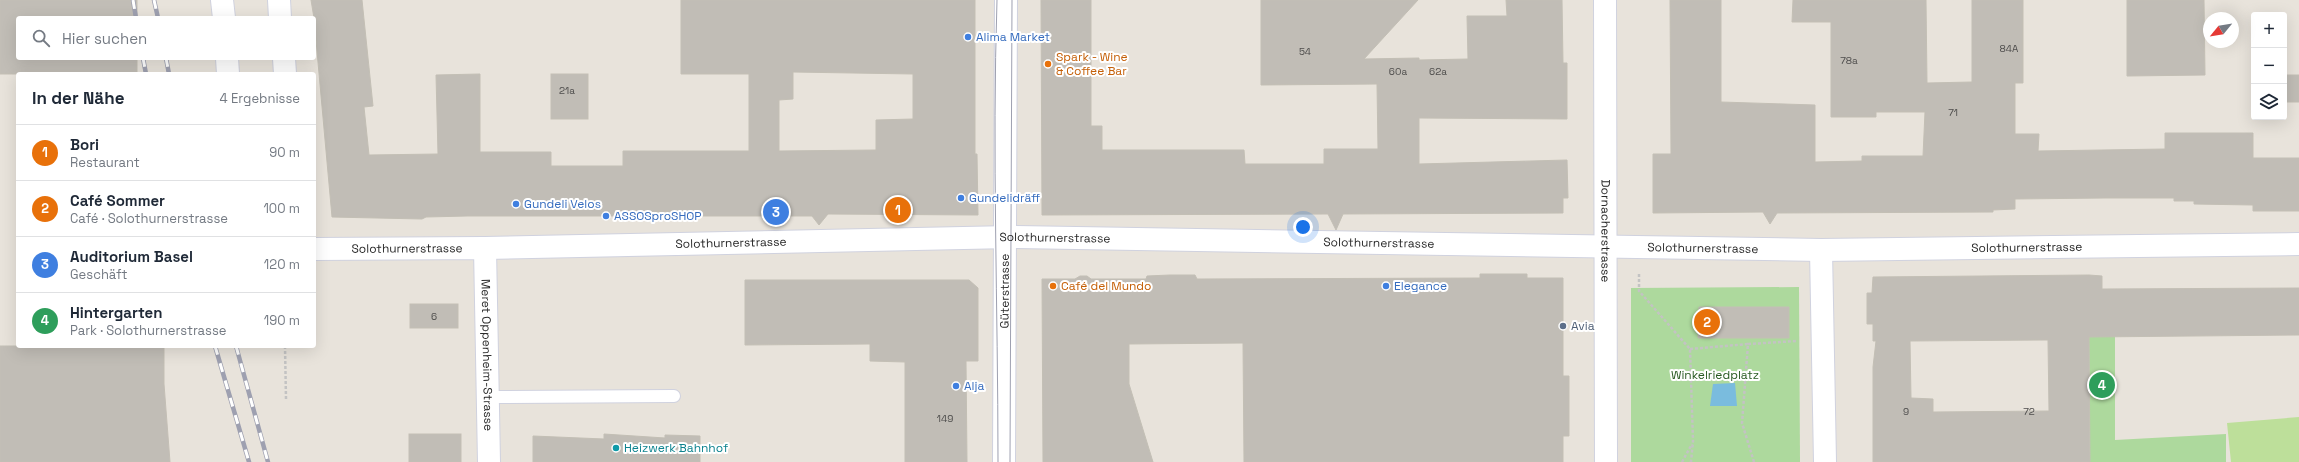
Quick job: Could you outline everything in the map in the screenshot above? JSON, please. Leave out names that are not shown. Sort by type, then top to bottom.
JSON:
[{"type":"street","points":[[222,0],[224,16]]},
{"type":"street","points":[[279,0],[280,16]]},
{"type":"street","name":"Güterstrasse","points":[[1004,462],[1006,0]]},
{"type":"street","name":"Dornacherstrasse","points":[[1605,0],[1604,246],[1606,462]]},
{"type":"street","points":[[227,60],[228,72]]},
{"type":"street","points":[[284,60],[285,72]]},
{"type":"street","name":"Solothurnerstrasse","points":[[316,249],[485,248],[1004,238],[1821,250],[2299,244]]},
{"type":"street","name":"Meret Oppenheim-Strasse","points":[[485,248],[489,397],[489,462]]},
{"type":"street","points":[[1821,250],[1825,462]]},
{"type":"lane","points":[[489,397],[674,396]]},
{"type":"path","points":[[1638,247],[1639,291],[1690,349],[1693,441],[1691,462]]},
{"type":"path","points":[[1690,349],[1823,339]]},
{"type":"path","points":[[1748,344],[1742,423],[1754,462]]},
{"type":"path","points":[[285,348],[286,399]]},
{"type":"path","points":[[1682,462],[1693,441]]},
{"type":"green space","name":"Winkelriedplatz","points":[[1799,287],[1800,462],[1631,462],[1631,288]]},
{"type":"green space","points":[[2089,327],[2115,336],[2115,440],[2226,434],[2226,462],[2090,462]]},
{"type":"green space","points":[[2299,417],[2299,462],[2231,462],[2227,423]]},
{"type":"water","points":[[1735,383],[1737,406],[1710,406],[1713,384]]},
{"type":"building","points":[[0,0],[137,0],[137,16],[16,16],[16,60],[137,60],[137,72],[16,72],[16,74],[0,74]]},
{"type":"building","points":[[311,0],[362,0],[373,106],[364,107],[369,155],[438,154],[436,75],[480,74],[480,152],[551,152],[551,166],[623,166],[623,151],[749,151],[749,74],[681,74],[681,0],[975,0],[975,154],[977,154],[978,215],[828,214],[819,225],[812,216],[467,216],[426,217],[422,219],[332,217],[316,40],[316,16],[314,16]],"holes":[[[793,72],[913,74],[913,119],[876,120],[876,150],[779,151],[779,100],[793,99]]]},
{"type":"building","points":[[1041,0],[1091,0],[1091,126],[1102,126],[1102,150],[1244,150],[1245,164],[1324,164],[1324,149],[1378,149],[1377,84],[1261,85],[1261,0],[1418,0],[1364,59],[1419,58],[1419,60],[1468,59],[1467,16],[1507,16],[1506,0],[1562,0],[1563,63],[1567,63],[1567,119],[1419,118],[1419,164],[1567,160],[1568,198],[1563,198],[1563,213],[1343,214],[1336,230],[1328,214],[1042,215]]},
{"type":"building","points":[[1670,0],[1721,0],[1721,102],[1815,105],[1815,162],[1862,161],[1862,156],[1923,156],[1925,112],[1876,112],[1876,117],[1831,117],[1831,22],[1792,22],[1793,0],[1926,0],[1927,83],[1972,82],[1972,0],[2023,0],[2023,83],[2015,83],[2015,134],[2039,134],[2038,151],[2165,149],[2165,133],[2253,133],[2253,158],[2299,158],[2299,211],[2253,211],[2253,205],[2194,204],[2194,201],[2174,201],[2174,198],[2105,198],[2015,199],[2015,209],[1993,210],[1993,212],[1777,213],[1770,224],[1763,212],[1653,213],[1653,154],[1671,154]]},
{"type":"building","points":[[2127,0],[2204,0],[2203,48],[2205,48],[2205,75],[2127,76]]},
{"type":"building","points":[[551,74],[588,74],[588,119],[551,119]]},
{"type":"building","points":[[2287,75],[2299,75],[2299,102],[2287,102]]},
{"type":"building","points":[[1480,274],[1527,274],[1527,278],[1563,278],[1563,376],[1569,376],[1569,436],[1563,436],[1563,462],[1244,462],[1243,343],[1129,344],[1129,384],[1153,462],[1043,462],[1042,279],[1075,279],[1080,276],[1087,276],[1091,279],[1146,279],[1147,276],[1170,275],[1195,275],[1197,279],[1480,278]]},
{"type":"building","points":[[2089,275],[2102,276],[2102,289],[2299,288],[2299,335],[2089,337],[2090,462],[1873,462],[1873,367],[1876,341],[1873,341],[1873,324],[1867,324],[1867,293],[1872,293],[1873,277]],"holes":[[[2048,340],[2049,411],[1933,412],[1933,399],[1911,398],[1910,341]]]},
{"type":"building","points":[[745,280],[969,280],[978,288],[978,361],[966,361],[967,462],[905,462],[905,362],[870,361],[870,344],[745,345]]},
{"type":"building","points":[[410,304],[458,304],[458,328],[410,328]]},
{"type":"building","points":[[1699,307],[1789,307],[1789,338],[1698,338]]},
{"type":"building","points":[[0,346],[16,346],[16,348],[164,348],[164,384],[170,462],[0,462]]},
{"type":"building","points":[[409,434],[461,434],[461,462],[409,462]]},
{"type":"building","name":"Heizwerk Bahnhof","points":[[604,434],[665,438],[665,435],[700,436],[700,462],[533,462],[533,436],[604,439]]},
{"type":"tram line","points":[[997,0],[995,173],[998,462]]},
{"type":"tram line","points":[[1010,462],[1012,0]]},
{"type":"railway","points":[[133,0],[136,16]]},
{"type":"railway","points":[[154,0],[158,16]]},
{"type":"railway","points":[[143,60],[146,72]]},
{"type":"railway","points":[[166,60],[169,72]]},
{"type":"railway","points":[[216,348],[249,462]]},
{"type":"railway","points":[[237,348],[268,462]]},
{"type":"place","name":"Alima Market","points":[[968,37]]},
{"type":"place","name":"Spark - Wine & Coffee Bar","points":[[1048,64]]},
{"type":"place","name":"Gundelidräff","points":[[961,198]]},
{"type":"place","name":"Gundeli Velos","points":[[516,204]]},
{"type":"place","name":"Bori","points":[[898,210]]},
{"type":"place","name":"Auditorium Basel","points":[[776,212]]},
{"type":"place","name":"ASSOSproSHOP","points":[[606,216]]},
{"type":"place","name":"Café del Mundo","points":[[1053,286]]},
{"type":"place","name":"Elegance","points":[[1386,286]]},
{"type":"place","name":"Café Sommer","points":[[1707,322]]},
{"type":"place","name":"Avia","points":[[1563,326]]},
{"type":"place","name":"Hintergarten","points":[[2102,385]]},
{"type":"place","name":"Alja","points":[[956,386]]},
{"type":"place","name":"Heizwerk Bahnhof","points":[[616,448]]}]
